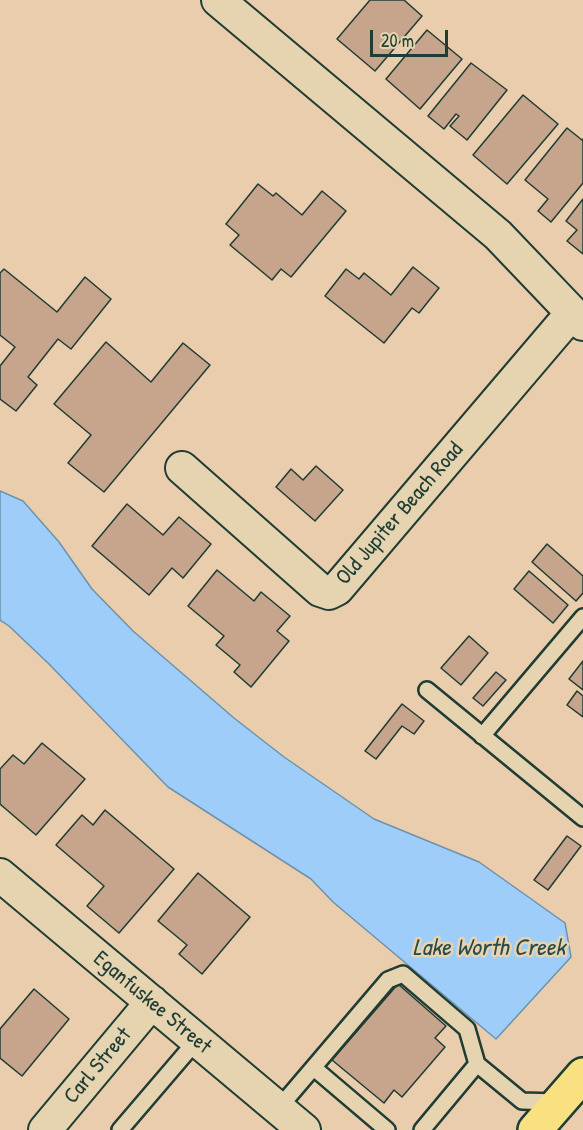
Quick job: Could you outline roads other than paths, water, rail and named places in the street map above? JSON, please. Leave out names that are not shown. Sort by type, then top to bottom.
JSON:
[{"type":"main road","points":[[535,1130],[583,1075]]},
{"type":"street","name":"Old Jupiter Beach Road","points":[[182,468],[320,590],[329,593],[337,590],[578,318],[498,235],[218,0]]},
{"type":"street","name":"Eganfuskee Street","points":[[0,875],[304,1130]]},
{"type":"street","name":"Carl Street","points":[[45,1130],[152,1002]]},
{"type":"lane","points":[[482,736],[580,628]]},
{"type":"lane","points":[[427,690],[583,818]]},
{"type":"lane","points":[[278,1108],[387,980],[403,974],[467,1029],[477,1064],[522,1101],[560,1102]]},
{"type":"lane","points":[[120,1130],[197,1040]]},
{"type":"lane","points":[[422,1130],[477,1064]]},
{"type":"lane","points":[[314,1068],[387,1130]]},
{"type":"water","name":"Lake Worth Creek","points":[[0,491],[23,501],[59,542],[92,589],[133,631],[234,718],[284,757],[374,819],[479,862],[565,923],[571,957],[496,1039],[333,902],[311,879],[168,787],[49,664],[0,620]]}]
